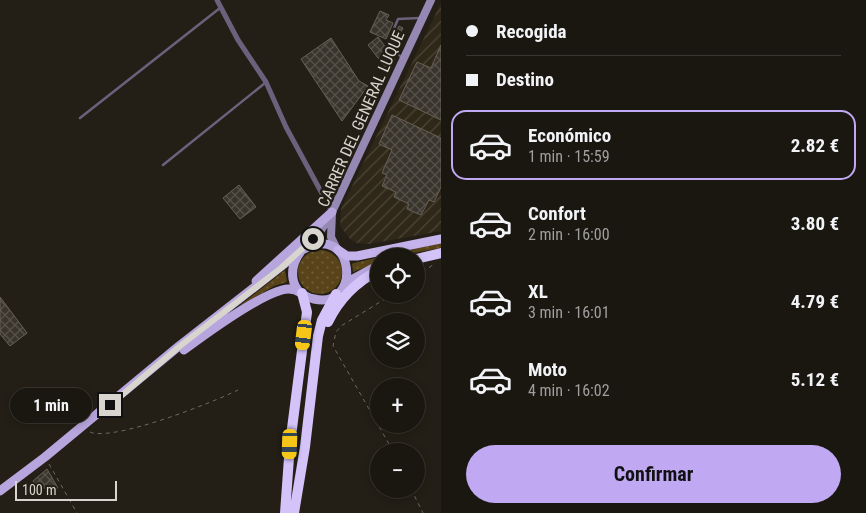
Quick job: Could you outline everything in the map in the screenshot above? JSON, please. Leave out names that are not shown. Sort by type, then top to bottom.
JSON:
[{"type":"highway","points":[[338,250],[346,256],[357,256],[441,239]]},
{"type":"highway","points":[[425,256],[441,253]]},
{"type":"highway","points":[[314,379],[323,338],[332,315],[341,301],[357,284],[370,276]]},
{"type":"highway","points":[[294,513],[305,447],[318,336],[322,320],[339,291]]},
{"type":"highway","points":[[278,513],[290,444],[307,312],[302,293]]},
{"type":"highway","points":[[285,513],[290,444]]},
{"type":"highway","points":[[299,513],[305,447]]},
{"type":"main road","name":"CARRER DEL GENERAL LUQUE","points":[[338,250],[331,238],[332,212],[431,0]]},
{"type":"main road","points":[[302,293],[295,284],[292,273],[294,260],[320,232],[332,212]]},
{"type":"main road","points":[[180,346],[189,334],[246,290],[332,212]]},
{"type":"main road","points":[[0,491],[45,458],[180,346],[302,250],[320,244],[338,250],[345,259],[348,270],[339,291]]},
{"type":"main road","points":[[164,360],[276,292],[291,289],[309,298],[321,300],[339,291],[353,279],[370,270]]},
{"type":"street","points":[[217,0],[238,40],[266,82],[286,127],[332,212]]},
{"type":"lane","points":[[80,118],[221,7]]},
{"type":"lane","points":[[402,59],[388,43],[398,19],[422,18]]},
{"type":"lane","points":[[163,164],[266,82]]},
{"type":"path","points":[[425,270],[434,264]]},
{"type":"path","points":[[378,303],[341,326],[336,332],[333,342],[334,350],[388,443]]},
{"type":"path","points":[[83,427],[92,433],[99,434],[142,426],[209,405],[238,390]]},
{"type":"path","points":[[45,458],[77,513]]},
{"type":"path","points":[[416,498],[423,513]]},
{"type":"shaded area","points":[[441,3],[441,231],[369,244],[357,243],[351,240],[340,226],[341,209]]},
{"type":"shaded area","points":[[441,243],[441,248],[425,251],[425,248],[419,248]]},
{"type":"shaded area","points":[[320,250],[332,254],[338,260],[342,272],[338,284],[332,290],[320,294],[308,290],[302,284],[298,272],[302,260],[308,254]]},
{"type":"shaded area","points":[[370,259],[370,265],[353,272],[352,264]]},
{"type":"shaded area","points":[[285,270],[287,282],[274,286],[238,307]]},
{"type":"building","points":[[380,11],[389,15],[386,20],[393,23],[386,39],[370,32]]},
{"type":"building","points":[[399,26],[403,28],[396,44],[392,42]]},
{"type":"building","points":[[378,37],[395,60],[385,67],[368,45]]},
{"type":"building","points":[[331,38],[359,81],[368,86],[342,121],[301,59]]},
{"type":"building","points":[[441,45],[441,120],[399,100],[417,62],[431,68]]},
{"type":"building","points":[[392,115],[441,138],[441,187],[434,202],[429,200],[421,215],[407,209],[409,204],[394,197],[396,192],[382,186],[387,175],[382,173],[392,150],[379,144]]},
{"type":"building","points":[[239,185],[256,207],[240,219],[223,198]]},
{"type":"building","points":[[0,297],[27,333],[10,346],[0,334]]},
{"type":"building","points":[[47,469],[58,488],[54,491],[50,485],[39,491],[33,481]]},
{"type":"route","points":[[110,405],[180,346],[281,268],[313,239]]}]
